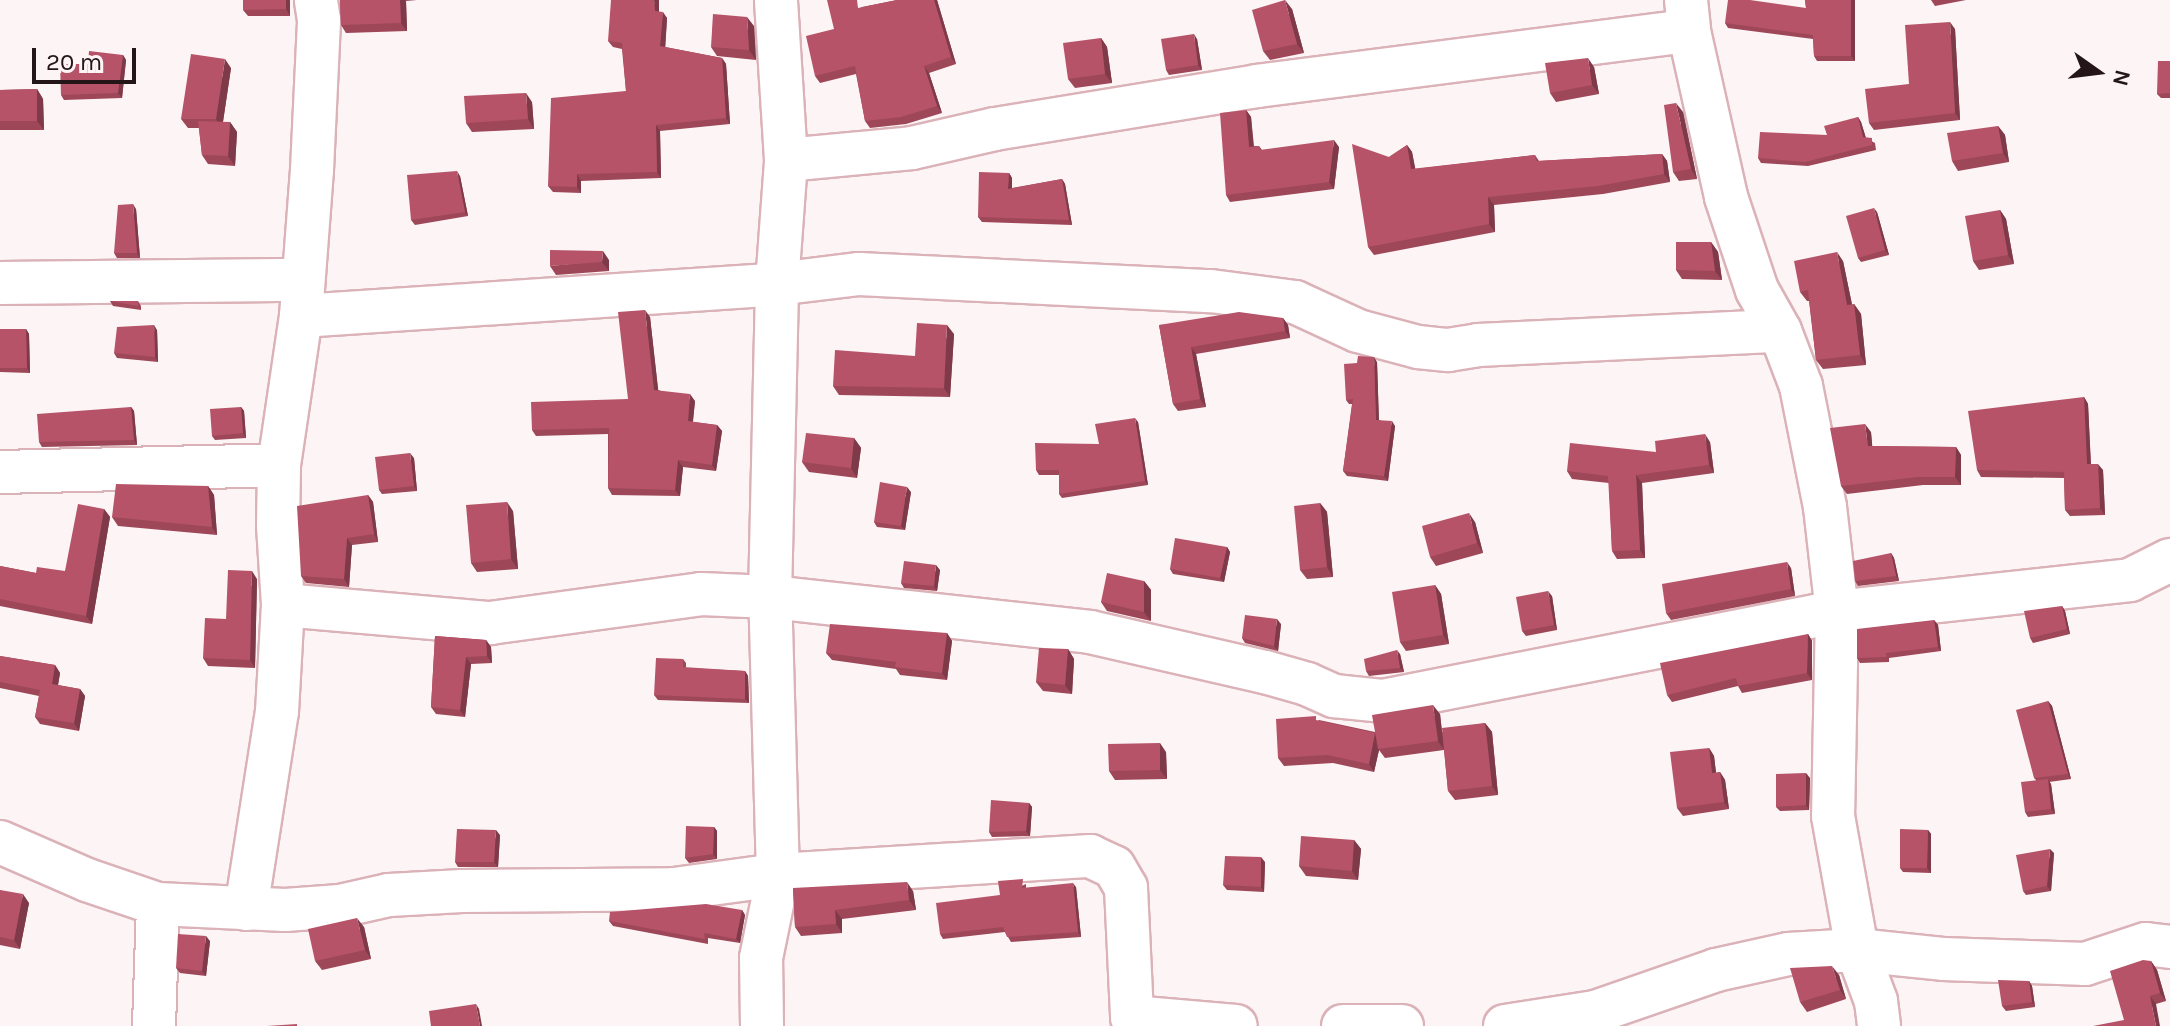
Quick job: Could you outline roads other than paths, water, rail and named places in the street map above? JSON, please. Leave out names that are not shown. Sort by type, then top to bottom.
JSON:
[{"type":"street","points":[[246,909],[277,712],[283,605],[278,525],[279,465],[302,298],[314,140],[319,20],[316,0]]},
{"type":"street","points":[[762,1026],[761,958],[778,875],[770,597],[777,284],[786,160],[776,0]]},
{"type":"street","points":[[786,160],[912,148],[995,129],[1687,16],[1726,197],[1757,290],[1780,331],[1804,402],[1825,507],[1837,612],[1833,816],[1857,950],[1876,1001],[1879,1026]]},
{"type":"street","points":[[0,283],[302,298],[777,284],[859,274],[1211,291],[1295,302],[1358,331],[1418,347],[1448,350],[1494,344],[1780,331]]},
{"type":"street","points":[[0,472],[279,465]]},
{"type":"street","points":[[283,605],[490,623],[701,594],[770,597],[1090,632],[1265,672],[1307,684],[1334,696],[1382,701],[1837,612],[2130,580],[2170,560]]},
{"type":"street","points":[[0,842],[87,880],[158,904],[246,909],[312,908],[389,895],[462,891],[674,889],[778,875],[1090,856],[1114,867],[1126,888],[1132,1021],[1236,1026]]},
{"type":"street","points":[[154,1026],[158,904]]},
{"type":"street","points":[[1505,1026],[1596,1019],[1716,970],[1788,954],[1857,950],[1943,959],[2085,964],[2146,944],[2170,947]]},
{"type":"street","points":[[1343,1026],[1402,1026]]}]
